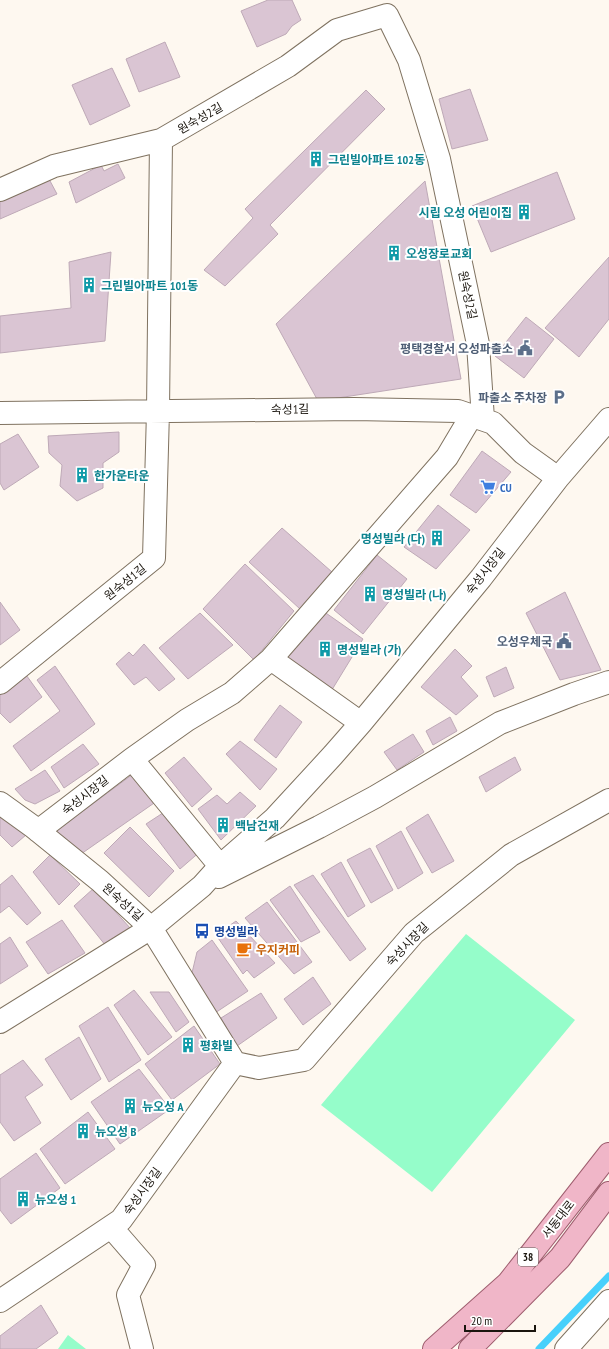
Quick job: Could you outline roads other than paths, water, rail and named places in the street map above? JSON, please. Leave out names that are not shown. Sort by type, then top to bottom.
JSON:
[{"type":"main road","name":"서동대로","points":[[434,1349],[508,1283],[609,1154]]},
{"type":"main road","name":"서동대로","points":[[470,1349],[560,1258],[609,1193]]},
{"type":"street","name":"원숙성2길","points":[[0,190],[54,166],[162,140],[288,66],[337,30],[386,8],[409,60],[439,159],[478,344],[477,417]]},
{"type":"street","name":"원숙성1길","points":[[0,683],[154,558],[162,140]]},
{"type":"street","name":"숙성1길","points":[[0,412],[354,409],[458,411],[493,422],[523,453],[558,478]]},
{"type":"street","name":"숙성시장길","points":[[38,831],[132,758],[187,720],[232,693],[271,659],[447,457],[477,417]]},
{"type":"street","name":"숙성시장길","points":[[0,1022],[151,928],[202,886],[220,866],[275,818],[361,723],[481,578],[558,478],[609,419]]},
{"type":"street","points":[[271,659],[361,723]]},
{"type":"street","name":"숙성시장길","points":[[202,886],[319,828],[375,797],[500,722],[609,682]]},
{"type":"street","points":[[132,758],[220,866]]},
{"type":"street","name":"숙성시장길","points":[[0,1301],[121,1220],[235,1063],[260,1068],[304,1060],[414,933],[511,855],[609,800]]},
{"type":"street","name":"원숙성1길","points":[[0,803],[38,831],[100,881],[151,928]]},
{"type":"street","points":[[151,928],[235,1063]]},
{"type":"street","points":[[111,1227],[144,1265],[128,1295],[142,1349]]},
{"type":"street","points":[[566,1349],[609,1301]]},
{"type":"waterway","points":[[539,1349],[609,1276]]},
{"type":"place","name":"그린빌아파트 102동","points":[[316,159]]},
{"type":"place","name":"시립 오성 어린이집","points":[[524,212]]},
{"type":"place","name":"오성장로교회","points":[[394,253]]},
{"type":"place","name":"그린빌아파트 101동","points":[[89,285]]},
{"type":"place","name":"평택경찰서 오성파출소","points":[[525,348]]},
{"type":"place","name":"파출소 주차장","points":[[559,397]]},
{"type":"place","name":"한가운타운","points":[[82,475]]},
{"type":"place","name":"CU","points":[[488,487]]},
{"type":"place","name":"명성빌라 (다)","points":[[437,538]]},
{"type":"place","name":"명성빌라 (나)","points":[[370,594]]},
{"type":"place","name":"오성우체국","points":[[564,641]]},
{"type":"place","name":"명성빌라 (가)","points":[[325,649]]},
{"type":"place","name":"백남건재","points":[[223,825]]},
{"type":"place","name":"명성빌라","points":[[202,931]]},
{"type":"place","name":"우지커피","points":[[244,949]]},
{"type":"place","name":"평화빌","points":[[188,1045]]},
{"type":"place","name":"뉴오성 A","points":[[130,1106]]},
{"type":"place","name":"뉴오성 B","points":[[83,1131]]},
{"type":"place","name":"뉴오성 1","points":[[23,1199]]}]
